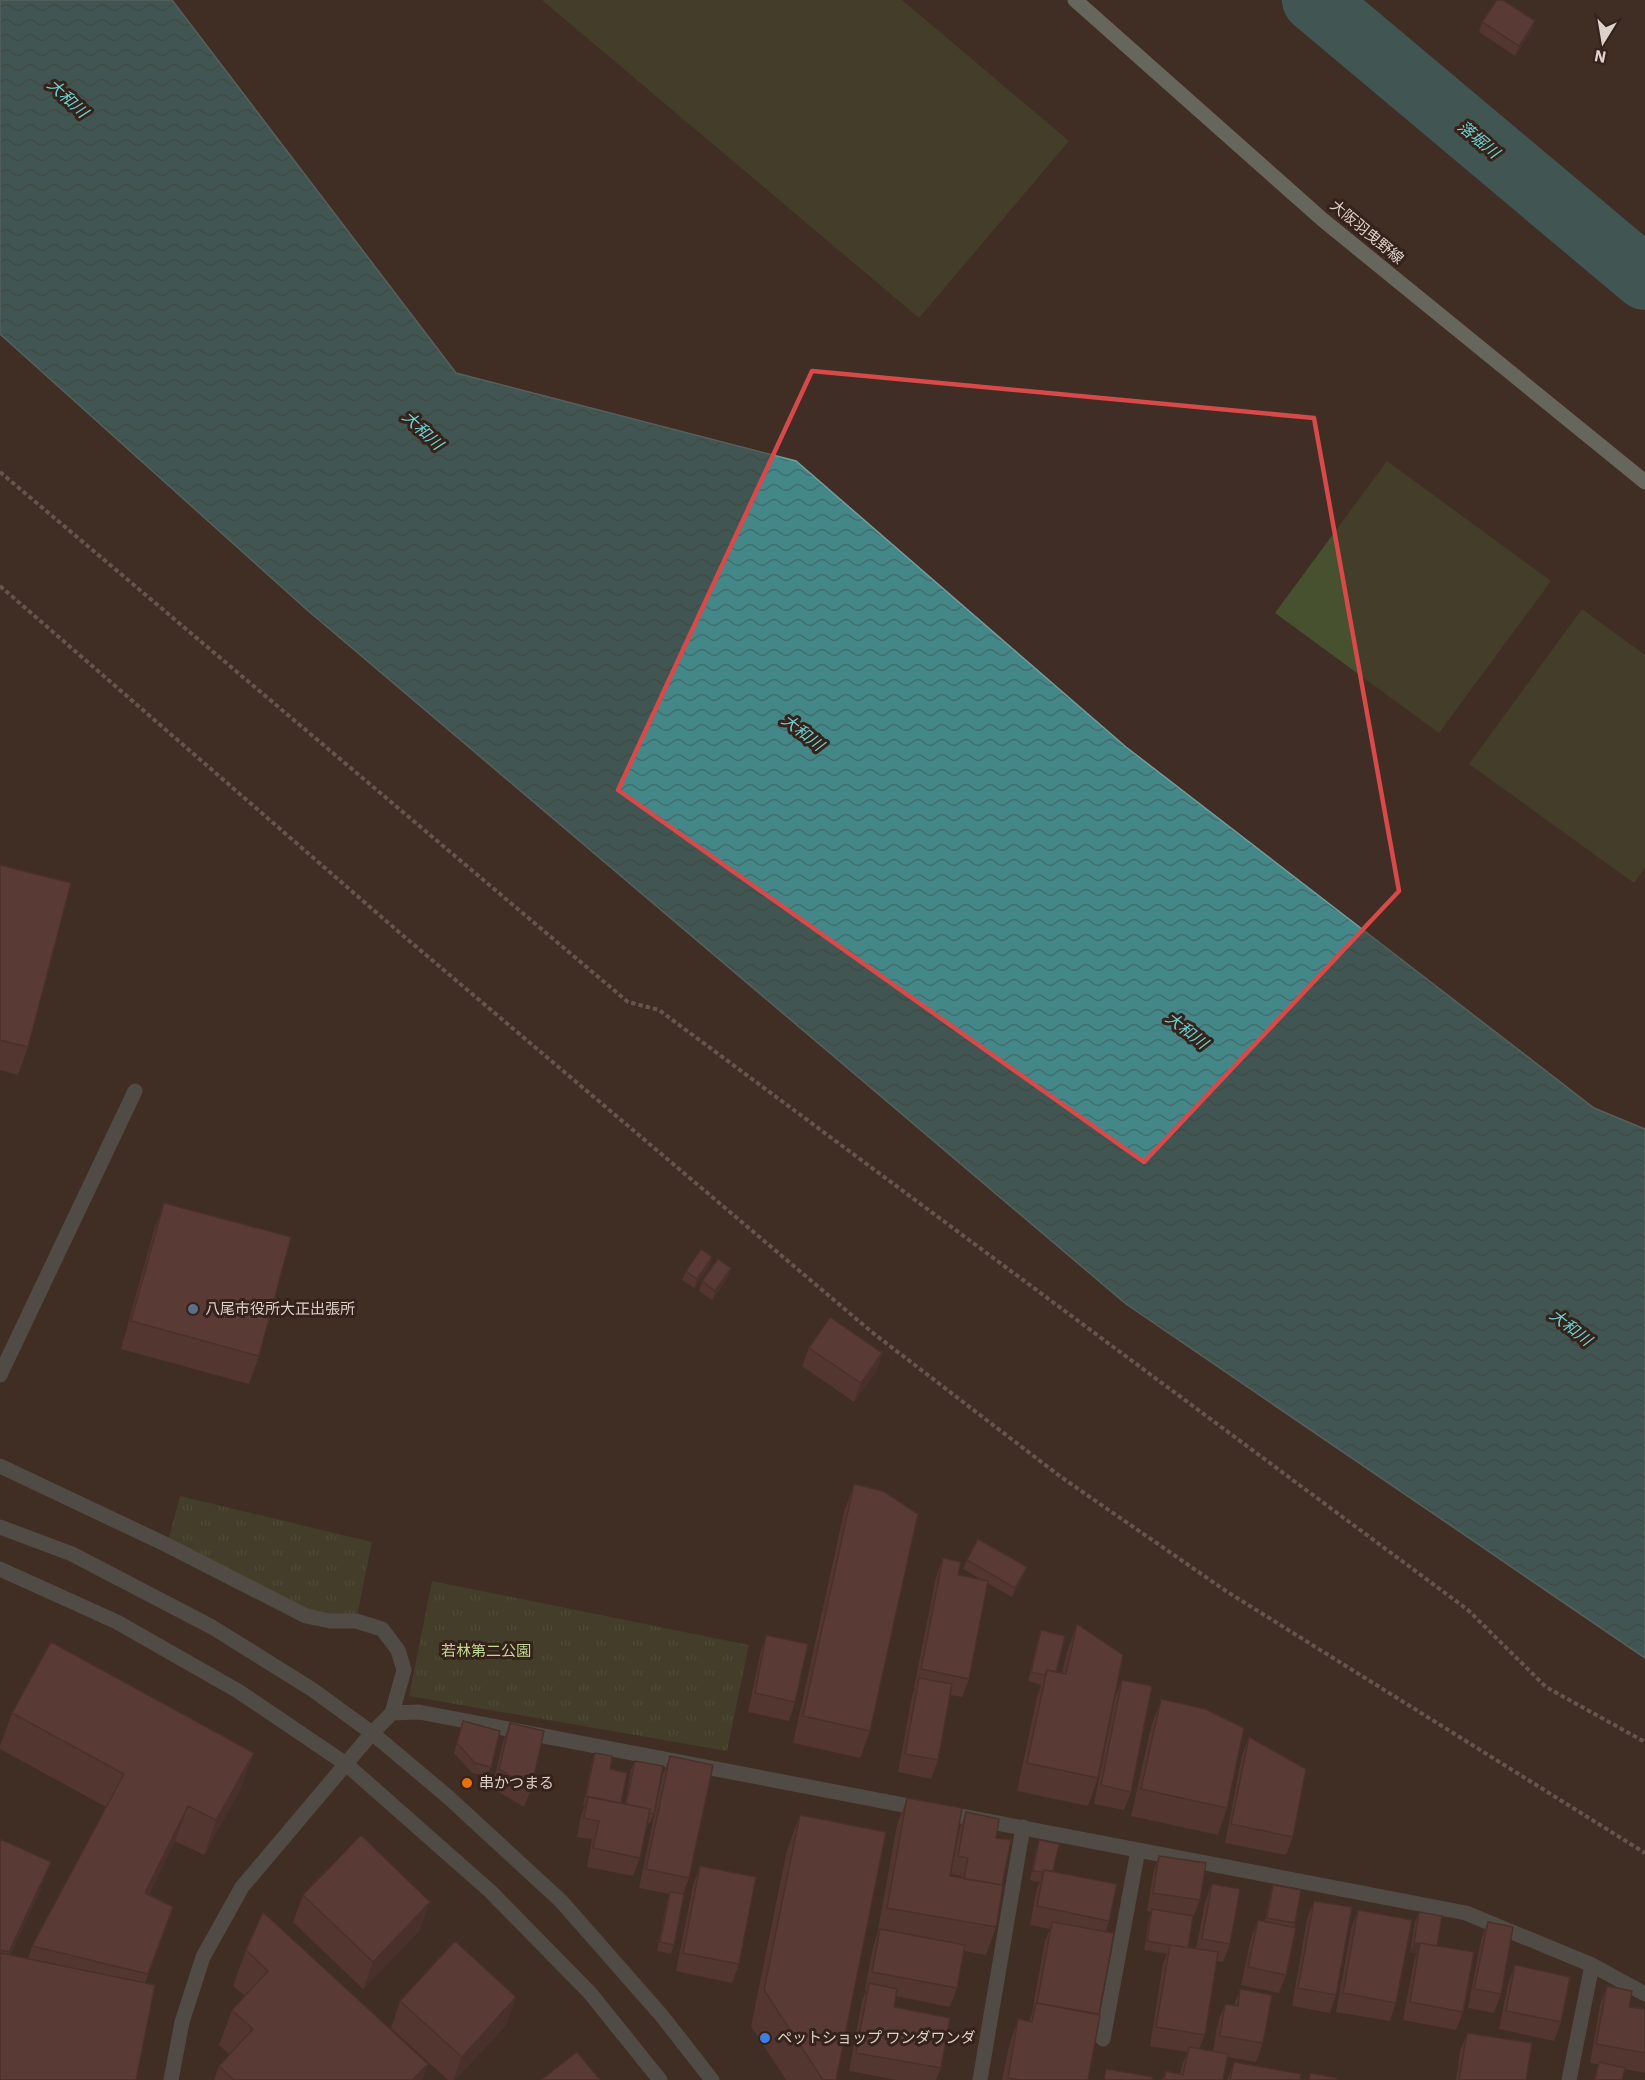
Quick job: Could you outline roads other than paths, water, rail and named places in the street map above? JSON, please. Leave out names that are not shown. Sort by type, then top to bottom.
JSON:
[{"type":"main road","name":"大阪羽曳野線","points":[[1075,0],[1323,220],[1645,482]]},
{"type":"street","points":[[0,1375],[135,1091]]},
{"type":"street","points":[[0,1466],[167,1545],[306,1616],[330,1621],[356,1621],[382,1629],[398,1650],[404,1670],[392,1713],[372,1732],[242,1887],[203,1957],[182,2022],[171,2080]]},
{"type":"street","points":[[0,1527],[72,1554],[212,1627],[313,1690],[372,1732],[447,1796],[561,1901],[662,2016],[712,2080]]},
{"type":"street","points":[[0,1569],[117,1622],[238,1691],[346,1764],[490,1890],[590,1993],[660,2080]]},
{"type":"street","points":[[392,1713],[419,1712],[1466,1913],[1592,1965],[1645,1994]]},
{"type":"street","points":[[980,2080],[1023,1827]]},
{"type":"street","points":[[1103,2038],[1138,1850]]},
{"type":"street","points":[[1569,2080],[1592,1965]]},
{"type":"water","name":"大和川","points":[[0,0],[172,0],[456,373],[796,461],[1126,747],[1594,1108],[1645,1129],[1645,1658],[1126,1304],[306,609],[0,334]]},
{"type":"waterway","name":"落堀川","points":[[1314,0],[1645,278]]},
{"type":"place","name":"八尾市役所大正出張所","points":[[193,1309]]},
{"type":"place","name":"串かつまる","points":[[467,1783]]},
{"type":"place","name":"ペットショップ ワンダワンダ","points":[[765,2038]]},
{"type":"park label","name":"若林第二公園","points":[[486,1651]]}]
